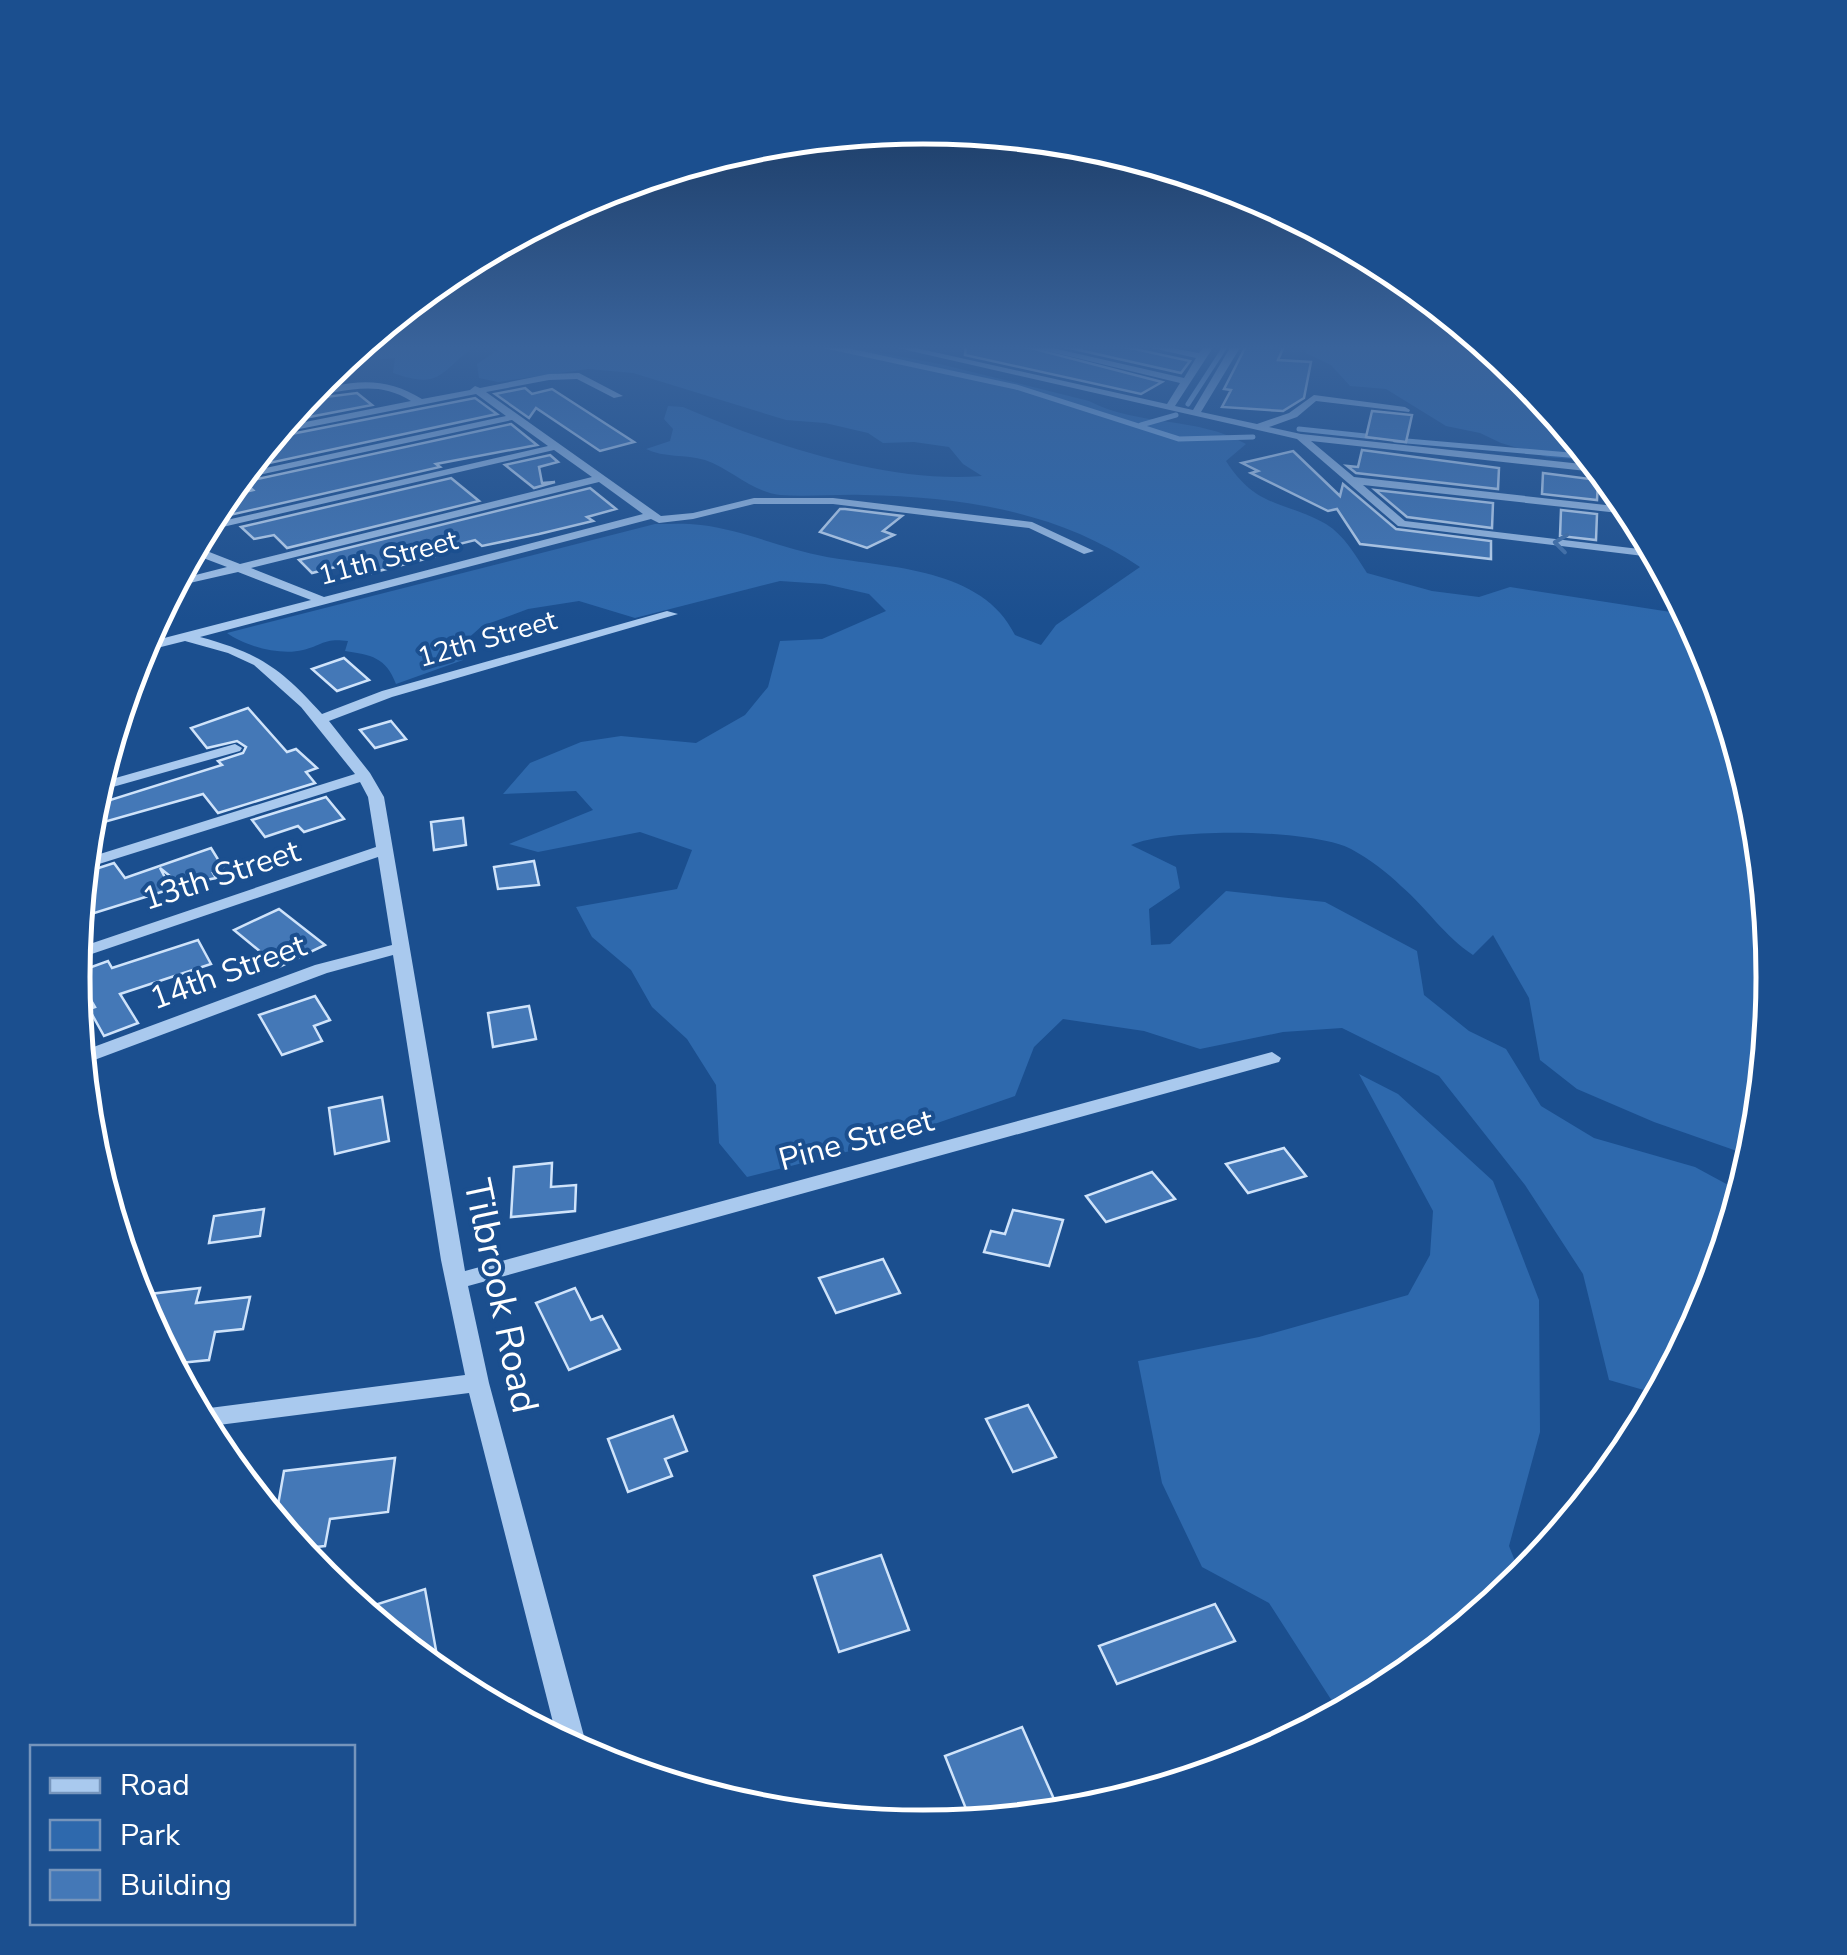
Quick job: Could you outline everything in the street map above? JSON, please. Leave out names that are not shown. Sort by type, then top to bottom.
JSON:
[{"type":"street","points":[[261,471],[418,437]]},
{"type":"street","points":[[541,437],[650,516]]},
{"type":"street","points":[[1298,437],[1583,468]]},
{"type":"street","points":[[1301,438],[1402,524],[1640,553]]},
{"type":"street","points":[[224,524],[555,447]]},
{"type":"street","points":[[192,580],[600,479]]},
{"type":"street","points":[[1347,480],[1614,510]]},
{"type":"street","name":"11th Street","points":[[160,643],[650,516],[674,520],[754,501],[786,499],[994,519],[1032,525],[1088,551]]},
{"type":"street","points":[[206,554],[324,601]]},
{"type":"street","name":"12th Street","points":[[318,720],[405,688],[672,614]]},
{"type":"street","points":[[99,859],[365,776],[318,720],[259,662],[185,637]]},
{"type":"street","points":[[113,783],[235,748]]},
{"type":"street","name":"Tilbrook Road","points":[[365,776],[376,797],[386,850],[456,1280],[478,1382],[569,1731]]},
{"type":"street","name":"13th Street","points":[[91,950],[386,850]]},
{"type":"street","name":"14th Street","points":[[94,1053],[321,969],[399,948]]},
{"type":"street","name":"Pine Street","points":[[456,1280],[1272,1058]]},
{"type":"street","points":[[215,1416],[478,1382]]},
{"type":"green space","points":[[671,437],[760,437],[829,458],[907,474],[982,476],[963,464],[949,447],[883,443],[874,437],[1232,437],[1246,444],[1226,461],[1237,477],[1260,496],[1326,524],[1349,546],[1367,573],[1432,591],[1479,597],[1510,587],[1673,612],[1694,659],[1729,762],[1750,869],[1757,978],[1755,1032],[1738,1152],[1577,1089],[1540,1060],[1529,998],[1493,935],[1473,955],[1390,876],[1351,849],[1306,837],[1242,833],[1177,835],[1131,845],[1176,867],[1180,888],[1149,909],[1151,945],[1170,944],[1226,891],[1325,902],[1417,951],[1424,995],[1469,1031],[1506,1049],[1541,1106],[1594,1138],[1695,1167],[1731,1186],[1694,1296],[1647,1391],[1609,1380],[1583,1274],[1525,1185],[1439,1076],[1342,1028],[1283,1032],[1200,1049],[1144,1031],[1063,1019],[1034,1047],[1015,1096],[874,1145],[747,1177],[719,1143],[716,1085],[687,1039],[652,1007],[631,970],[592,937],[576,907],[677,889],[692,850],[640,832],[538,852],[509,844],[593,810],[576,791],[503,794],[530,763],[581,742],[621,736],[696,743],[745,715],[768,687],[780,641],[822,639],[886,611],[869,594],[825,584],[780,581],[635,618],[579,601],[528,609],[482,626],[465,641],[463,660],[396,684],[377,659],[345,651],[348,641],[328,641],[284,652],[253,646],[227,633],[655,524],[717,527],[811,554],[933,575],[981,596],[1000,613],[1015,635],[1041,645],[1056,625],[1140,567],[1076,532],[1008,511],[901,496],[770,493],[705,460],[646,449],[670,441]]},
{"type":"green space","points":[[1489,437],[1558,437],[1576,459],[1547,457]]},
{"type":"green space","points":[[1359,1074],[1398,1094],[1493,1181],[1539,1300],[1540,1432],[1509,1546],[1516,1564],[1431,1639],[1333,1703],[1269,1603],[1202,1567],[1162,1483],[1138,1361],[1259,1337],[1408,1295],[1430,1255],[1433,1211]]},
{"type":"building","points":[[289,437],[389,437],[268,463]]},
{"type":"building","points":[[450,437],[527,437],[537,445],[436,464],[440,467],[230,515],[246,492],[253,490],[250,487],[255,480]]},
{"type":"building","points":[[580,437],[627,437],[634,442],[600,451]]},
{"type":"building","points":[[1368,437],[1407,437],[1406,442]]},
{"type":"building","points":[[1362,450],[1499,468],[1498,489],[1356,473],[1347,466],[1358,467]]},
{"type":"building","points":[[1293,451],[1340,496],[1343,484],[1396,529],[1491,541],[1491,559],[1360,544],[1337,509],[1328,511],[1251,473],[1258,471],[1242,463]]},
{"type":"building","points":[[550,455],[558,462],[539,467],[542,483],[555,482],[534,488],[505,465]]},
{"type":"building","points":[[1543,473],[1592,479],[1598,487],[1597,500],[1542,494]]},
{"type":"building","points":[[451,478],[479,501],[287,548],[274,535],[254,539],[241,527]]},
{"type":"building","points":[[590,488],[616,509],[587,517],[593,521],[539,534],[482,546],[475,540],[427,552],[433,557],[367,574],[355,562],[312,573],[299,560]]},
{"type":"building","points":[[1375,490],[1493,503],[1492,528],[1407,517]]},
{"type":"building","points":[[840,509],[902,516],[883,531],[894,535],[867,548],[820,532]]},
{"type":"building","points":[[1561,510],[1597,514],[1596,540],[1560,536]]},
{"type":"building","points":[[344,658],[369,680],[337,691],[312,669]]},
{"type":"building","points":[[248,708],[287,752],[296,749],[317,768],[306,772],[315,783],[218,813],[203,794],[105,822],[109,800],[222,765],[218,761],[243,753],[246,747],[237,741],[207,748],[191,728]]},
{"type":"building","points":[[391,721],[406,739],[375,748],[360,730]]},
{"type":"building","points":[[326,797],[344,819],[304,832],[298,826],[265,837],[252,820]]},
{"type":"building","points":[[463,818],[466,845],[434,850],[431,822]]},
{"type":"building","points":[[211,848],[224,869],[213,873],[216,878],[181,885],[160,868],[171,889],[93,913],[97,868],[114,863],[125,878]]},
{"type":"building","points":[[534,861],[539,885],[498,889],[494,867]]},
{"type":"building","points":[[279,909],[325,945],[279,967],[234,930]]},
{"type":"building","points":[[198,940],[211,964],[120,994],[138,1023],[104,1036],[91,1013],[95,1007],[91,1000],[90,967],[108,961],[112,968]]},
{"type":"building","points":[[315,996],[330,1020],[314,1026],[322,1041],[282,1055],[259,1015]]},
{"type":"building","points":[[529,1006],[536,1039],[493,1047],[488,1013]]},
{"type":"building","points":[[382,1097],[389,1141],[335,1154],[329,1108]]},
{"type":"building","points":[[1284,1148],[1306,1176],[1248,1193],[1226,1164]]},
{"type":"building","points":[[552,1163],[551,1187],[576,1185],[575,1211],[511,1217],[514,1167]]},
{"type":"building","points":[[1152,1172],[1175,1199],[1106,1222],[1086,1196]]},
{"type":"building","points":[[264,1209],[260,1236],[209,1243],[214,1216]]},
{"type":"building","points":[[1013,1210],[1063,1220],[1049,1266],[984,1252],[991,1231],[1005,1234]]},
{"type":"building","points":[[883,1259],[900,1293],[836,1313],[819,1278]]},
{"type":"building","points":[[200,1288],[196,1303],[250,1297],[243,1329],[215,1332],[209,1360],[185,1362],[152,1294]]},
{"type":"building","points":[[575,1288],[591,1320],[602,1316],[620,1349],[569,1370],[536,1303]]},
{"type":"building","points":[[1028,1405],[1056,1457],[1013,1472],[986,1419]]},
{"type":"building","points":[[673,1416],[687,1451],[665,1459],[672,1476],[628,1492],[608,1439]]},
{"type":"building","points":[[395,1458],[388,1512],[330,1519],[325,1546],[316,1547],[278,1504],[284,1471]]},
{"type":"building","points":[[881,1555],[909,1630],[839,1652],[814,1576]]},
{"type":"building","points":[[425,1589],[437,1654],[416,1639],[375,1605]]},
{"type":"building","points":[[1215,1604],[1235,1641],[1117,1684],[1099,1646]]},
{"type":"building","points":[[1022,1727],[1054,1800],[966,1809],[945,1756]]},
{"type":"waterway","points":[[1173,437],[1244,437]]},
{"type":"waterway","points":[[1395,440],[1573,455]]}]
